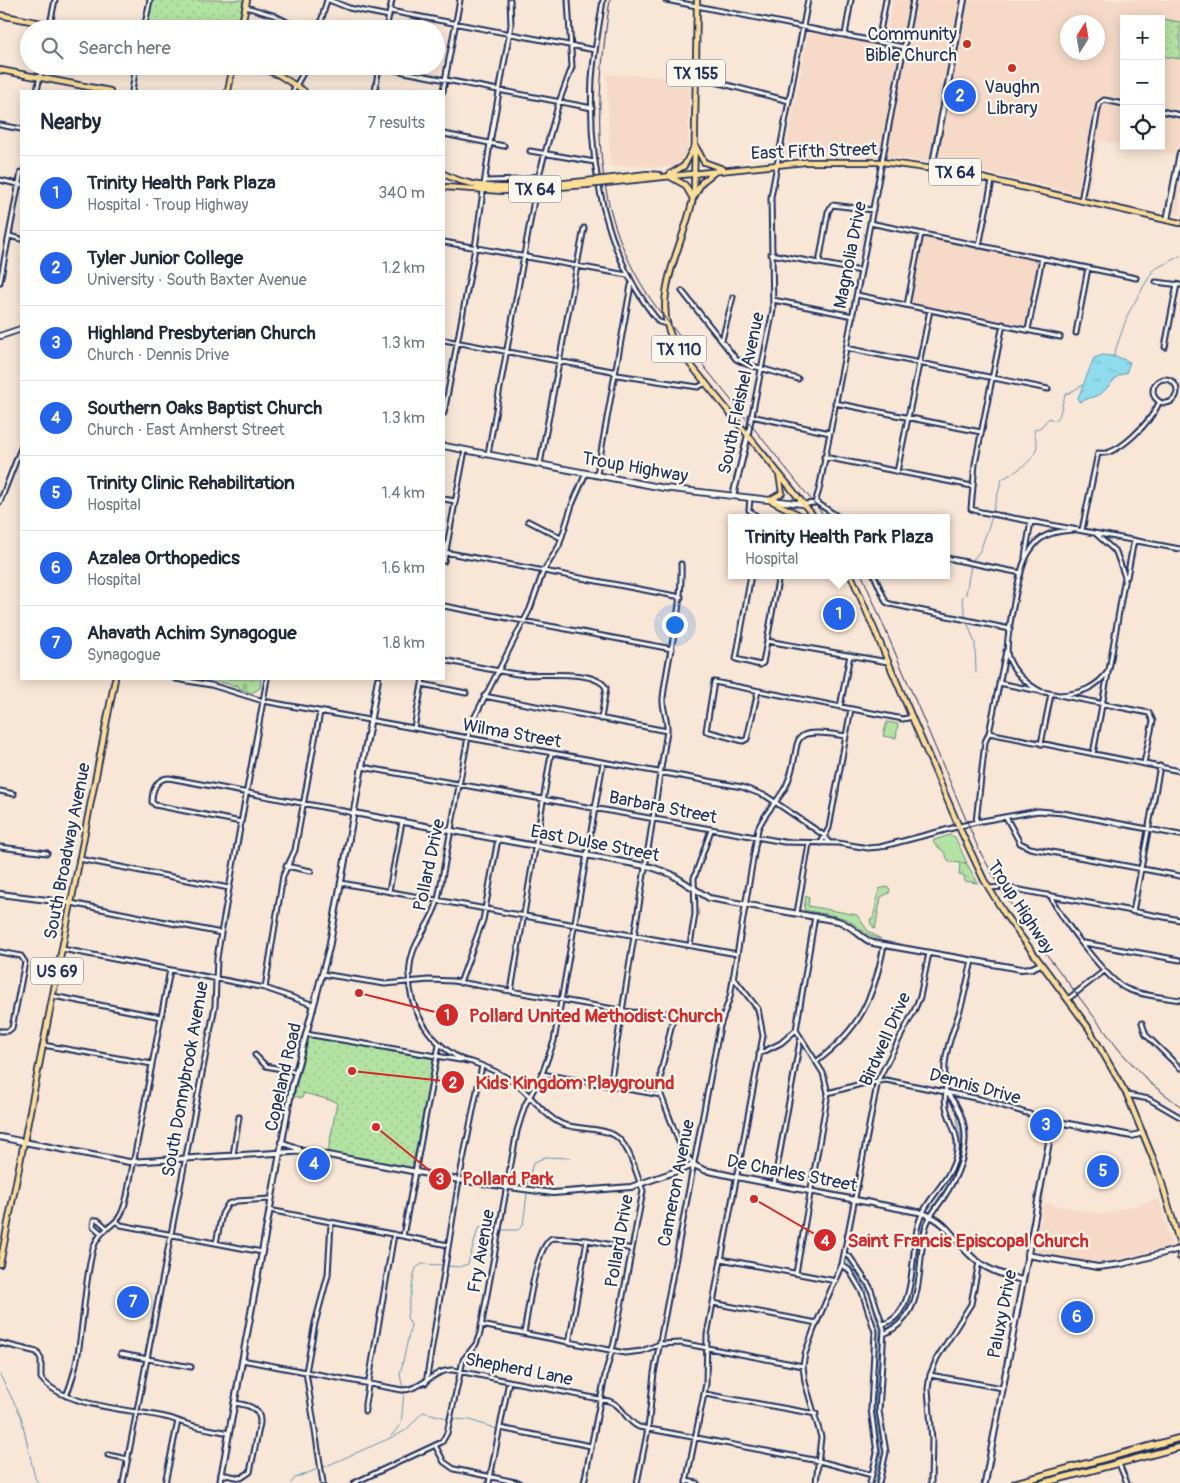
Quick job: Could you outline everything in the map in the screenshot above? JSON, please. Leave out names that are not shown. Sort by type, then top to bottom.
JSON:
[{"type":"highway","points":[[1016,1483],[1180,1438]]},
{"type":"highway","points":[[1043,1483],[1180,1447]]},
{"type":"main road","points":[[243,20],[247,0]]},
{"type":"main road","name":"TX 155","points":[[695,172],[696,3]]},
{"type":"main road","points":[[0,15],[20,20]]},
{"type":"main road","points":[[0,70],[20,74]]},
{"type":"main road","points":[[25,75],[105,90]]},
{"type":"main road","points":[[228,90],[231,75]]},
{"type":"main road","points":[[279,75],[302,90]]},
{"type":"main road","points":[[695,146],[704,162],[725,170]]},
{"type":"main road","points":[[665,175],[684,166],[695,146]]},
{"type":"main road","name":"East Fifth Street","points":[[665,175],[777,164],[834,161],[882,162],[932,168],[1180,223]]},
{"type":"main road","points":[[665,175],[685,185],[693,198],[702,182],[717,170]]},
{"type":"main road","name":"TX 110","points":[[695,172],[693,198],[666,288],[664,310],[666,324],[675,344],[813,514]]},
{"type":"main road","name":"TX 64","points":[[445,174],[467,183],[485,186],[536,189],[615,180],[647,174],[665,175]]},
{"type":"main road","name":"TX 64","points":[[445,187],[586,183]]},
{"type":"main road","points":[[0,336],[20,329]]},
{"type":"main road","name":"Troup Highway","points":[[445,446],[664,488],[804,504]]},
{"type":"main road","points":[[770,500],[782,493],[778,472]]},
{"type":"main road","points":[[770,500],[797,514]]},
{"type":"main road","name":"Troup Highway","points":[[853,579],[959,827],[989,888],[1006,916],[1068,999],[1106,1056],[1127,1095],[1159,1173],[1180,1245]]},
{"type":"main road","name":"South Broadway Avenue","points":[[0,1264],[115,680]]},
{"type":"main road","points":[[0,1137],[24,1142]]},
{"type":"street","points":[[51,20],[55,0]]},
{"type":"street","points":[[146,20],[150,0]]},
{"type":"street","points":[[322,20],[328,0],[349,8],[389,16]]},
{"type":"street","points":[[388,20],[392,0]]},
{"type":"street","points":[[443,90],[460,0]]},
{"type":"street","points":[[445,408],[475,248],[490,143],[510,34],[512,19],[510,0]]},
{"type":"street","points":[[485,186],[522,180],[539,175],[559,102],[572,67],[568,0]]},
{"type":"street","points":[[603,0],[596,50],[592,108],[595,162],[611,235],[627,276],[659,322],[666,324]]},
{"type":"street","points":[[666,0],[696,3],[904,47]]},
{"type":"street","name":"South Fleishel Avenue","points":[[733,496],[762,367],[773,300],[770,208],[808,0]]},
{"type":"street","points":[[845,35],[851,0]]},
{"type":"street","points":[[878,42],[886,0]]},
{"type":"street","name":"Magnolia Drive","points":[[816,502],[913,0]]},
{"type":"street","points":[[932,168],[964,0]]},
{"type":"street","points":[[246,7],[283,20]]},
{"type":"street","points":[[390,11],[440,20]]},
{"type":"street","points":[[445,21],[596,50]]},
{"type":"street","points":[[37,90],[40,75]]},
{"type":"street","points":[[132,90],[135,75]]},
{"type":"street","points":[[294,90],[302,75]]},
{"type":"street","points":[[375,90],[378,75]]},
{"type":"street","points":[[420,75],[592,108]]},
{"type":"street","points":[[696,77],[789,101]]},
{"type":"street","points":[[1081,201],[1101,102],[1106,100],[1120,103]]},
{"type":"street","points":[[1165,112],[1180,115]]},
{"type":"street","points":[[0,125],[20,129]]},
{"type":"street","points":[[445,134],[504,146]]},
{"type":"street","points":[[530,151],[595,162]]},
{"type":"street","points":[[1167,220],[1180,153]]},
{"type":"street","points":[[0,180],[20,184],[0,282]]},
{"type":"street","points":[[979,246],[992,181]]},
{"type":"street","points":[[488,454],[536,189]]},
{"type":"street","points":[[818,263],[828,212],[832,205],[873,210]]},
{"type":"street","points":[[870,223],[1136,278]]},
{"type":"street","points":[[540,464],[584,228]]},
{"type":"street","points":[[907,305],[921,234]]},
{"type":"street","points":[[9,236],[20,239]]},
{"type":"street","points":[[445,242],[627,276]]},
{"type":"street","points":[[771,254],[861,271]]},
{"type":"street","points":[[1028,330],[1042,258]]},
{"type":"street","points":[[1076,333],[1088,268]]},
{"type":"street","points":[[1156,282],[1178,284],[1165,347]]},
{"type":"street","points":[[596,474],[631,284]]},
{"type":"street","points":[[682,291],[736,359],[746,364],[762,367],[798,379]]},
{"type":"street","points":[[857,295],[1060,336]]},
{"type":"street","points":[[722,340],[733,297]]},
{"type":"street","points":[[773,300],[852,316]]},
{"type":"street","points":[[897,472],[930,310]]},
{"type":"street","points":[[1003,324],[981,432],[972,486],[971,508],[980,512],[1094,532],[1180,550]]},
{"type":"street","points":[[445,340],[698,387],[706,383]]},
{"type":"street","points":[[846,348],[1048,389]]},
{"type":"street","points":[[1165,378],[1172,380],[1178,394],[1171,403],[1159,404],[1154,393],[1158,380],[1165,378]]},
{"type":"street","points":[[835,403],[981,432]]},
{"type":"street","points":[[1082,530],[1098,453],[1108,454],[1123,444],[1150,418],[1159,404]]},
{"type":"street","points":[[751,416],[830,433]]},
{"type":"street","points":[[465,450],[445,553],[681,597]]},
{"type":"street","points":[[0,502],[20,451]]},
{"type":"street","points":[[824,457],[972,486]]},
{"type":"street","name":"Pollard Drive","points":[[584,1483],[600,1399],[612,1351],[643,1191],[642,1185],[624,1146],[614,1135],[563,1124],[512,1082],[482,1066],[463,1060],[439,1044],[418,1015],[409,982],[410,964],[415,946],[430,923],[438,900],[466,738],[472,718],[525,621],[543,572],[559,546],[572,504],[586,472]]},
{"type":"street","points":[[750,497],[748,510],[754,514]]},
{"type":"street","points":[[445,499],[455,501]]},
{"type":"street","points":[[804,504],[814,504],[816,502],[834,514]]},
{"type":"street","points":[[528,521],[561,538]]},
{"type":"street","points":[[976,822],[983,754],[1007,646],[1031,521]]},
{"type":"street","points":[[1024,562],[1030,550],[1042,538],[1054,533],[1077,529]]},
{"type":"street","points":[[1094,532],[1106,541],[1118,555],[1125,573],[1125,586]]},
{"type":"street","points":[[1093,754],[1134,540]]},
{"type":"street","points":[[950,559],[1021,573]]},
{"type":"street","points":[[610,1086],[667,731],[668,720],[663,698],[681,597],[681,564]]},
{"type":"street","points":[[750,579],[736,659],[761,665],[778,579]]},
{"type":"street","points":[[876,579],[886,602],[1010,629]]},
{"type":"street","points":[[445,606],[672,649]]},
{"type":"street","points":[[767,641],[888,662]]},
{"type":"street","points":[[1007,646],[1008,656],[1016,672],[1042,692]]},
{"type":"street","points":[[840,707],[850,655]]},
{"type":"street","points":[[445,660],[526,675],[572,674],[603,682],[607,692],[601,719]]},
{"type":"street","points":[[1059,695],[1090,688],[1109,670]]},
{"type":"street","name":"Wilma Street","points":[[181,680],[211,686],[263,701],[320,712],[742,788],[756,792],[775,802],[825,836],[829,843]]},
{"type":"street","name":"South Donnybrook Avenue","points":[[123,1483],[215,1006],[221,933],[267,680]]},
{"type":"street","name":"Copeland Road","points":[[220,1483],[280,1152],[296,1072],[322,974],[341,882],[378,680]]},
{"type":"street","points":[[414,728],[423,680]]},
{"type":"street","points":[[758,691],[749,736],[746,740],[706,732],[714,682],[903,719],[912,717]]},
{"type":"street","points":[[999,683],[1146,712],[1152,716],[1153,721],[1144,764]]},
{"type":"street","points":[[422,684],[466,693]]},
{"type":"street","points":[[1041,744],[1051,694]]},
{"type":"street","points":[[484,696],[667,731]]},
{"type":"street","points":[[820,843],[829,828],[851,709]]},
{"type":"street","points":[[265,988],[286,866],[295,850],[320,712]]},
{"type":"street","name":"Cameron Avenue","points":[[637,1483],[648,1429],[660,1344],[722,1019],[730,997],[761,822],[787,782],[795,748],[800,739],[813,732],[846,736]]},
{"type":"street","points":[[989,733],[1180,771]]},
{"type":"street","points":[[510,991],[552,754]]},
{"type":"street","name":"Fry Avenue","points":[[436,1447],[442,1442],[447,1433],[459,1372],[466,1355],[476,1344],[481,1325],[516,1131],[529,1096],[542,1074],[552,1051],[603,763]]},
{"type":"street","points":[[1133,912],[1160,766]]},
{"type":"street","name":"Barbara Street","points":[[362,767],[544,798],[757,838],[809,844],[829,843],[875,848],[976,822],[1038,811],[1180,835]]},
{"type":"street","name":"East Dulse Street","points":[[241,822],[155,805],[152,798],[156,784],[166,777],[303,804],[645,865],[671,874],[709,898],[842,922],[853,928],[867,940],[884,945],[1025,970],[1041,964]]},
{"type":"street","points":[[0,791],[14,794]]},
{"type":"street","points":[[1006,817],[1020,843],[1030,848],[1180,876]]},
{"type":"street","points":[[390,891],[402,822]]},
{"type":"street","points":[[690,946],[695,914],[692,888],[696,869],[709,842],[711,830]]},
{"type":"street","points":[[460,983],[486,908],[498,839]]},
{"type":"street","points":[[797,913],[809,844]]},
{"type":"street","points":[[0,847],[47,853]]},
{"type":"street","points":[[79,859],[229,888]]},
{"type":"street","points":[[286,866],[311,871]]},
{"type":"street","points":[[341,882],[737,954]]},
{"type":"street","points":[[989,888],[1004,886],[1051,897],[1180,920]]},
{"type":"street","points":[[0,894],[71,903],[221,933]]},
{"type":"street","points":[[1051,897],[1104,971],[1120,986],[1128,990],[1180,1000]]},
{"type":"street","points":[[796,1273],[828,1093],[826,1078],[800,1040],[796,1030],[815,916]]},
{"type":"street","points":[[1083,943],[1180,960]]},
{"type":"street","points":[[816,1062],[843,1039],[864,1012],[877,981],[884,945]]},
{"type":"street","points":[[61,949],[265,988],[314,1005]]},
{"type":"street","points":[[0,952],[21,956],[25,962],[12,1028],[8,1031],[0,1031]]},
{"type":"street","name":"Birdwell Drive","points":[[816,1483],[821,1437],[816,1414],[804,1382],[803,1366],[810,1337],[842,1265],[878,1080],[920,997],[929,953]]},
{"type":"street","points":[[883,1324],[898,1315],[906,1301],[916,1234],[923,1212],[947,1177],[957,1151],[956,1135],[944,1100],[946,1092],[944,1075],[945,1054],[965,996],[972,961]]},
{"type":"street","points":[[66,1396],[81,1331],[92,1251],[101,1233],[116,1221],[127,1196],[170,970]]},
{"type":"street","points":[[1068,999],[1104,971]]},
{"type":"street","points":[[322,974],[375,983],[460,983],[642,1013],[702,1014],[722,1019]]},
{"type":"street","points":[[697,1483],[686,1482],[705,1394],[706,1348],[713,1303],[763,1036],[760,1015],[751,997],[733,978]]},
{"type":"street","points":[[53,996],[161,1017]]},
{"type":"street","points":[[282,1142],[303,1151],[506,1188],[553,1193],[642,1185],[694,1165],[682,1150],[661,1095],[661,1072],[674,1014]]},
{"type":"street","points":[[1142,1023],[1146,1035],[1180,1067]]},
{"type":"street","points":[[760,1054],[781,1043],[796,1030]]},
{"type":"street","points":[[306,1034],[463,1060]]},
{"type":"street","points":[[774,1184],[800,1040]]},
{"type":"street","points":[[402,1236],[439,1044]]},
{"type":"street","points":[[43,1045],[152,1064]]},
{"type":"street","points":[[255,1055],[266,1066],[296,1072]]},
{"type":"street","points":[[426,1383],[448,1245],[482,1066]]},
{"type":"street","points":[[542,1074],[661,1095]]},
{"type":"street","name":"Dennis Drive","points":[[828,1093],[878,1080],[909,1084],[980,1099],[1053,1121],[1132,1136],[1144,1133]]},
{"type":"street","points":[[884,1334],[904,1320],[913,1308],[925,1232],[931,1216],[956,1178],[964,1156],[965,1135],[963,1124],[952,1099],[946,1092]]},
{"type":"street","points":[[1127,1095],[1149,1099],[1180,1117]]},
{"type":"street","points":[[233,1155],[240,1117]]},
{"type":"street","name":"Paluxy Drive","points":[[985,1483],[1053,1121]]},
{"type":"street","points":[[24,1142],[133,1162],[303,1151]]},
{"type":"street","name":"De Charles Street","points":[[694,1165],[704,1170],[737,1177],[923,1212],[946,1226],[970,1255],[979,1262],[1001,1274],[1022,1280]]},
{"type":"street","points":[[216,1243],[222,1214],[228,1204],[237,1201],[271,1199]]},
{"type":"street","points":[[269,1210],[448,1245]]},
{"type":"street","points":[[101,1233],[93,1226],[94,1220],[98,1220],[107,1228]]},
{"type":"street","points":[[116,1221],[121,1225],[262,1252]]},
{"type":"street","points":[[323,1483],[306,1372],[315,1323],[328,1275],[331,1223]]},
{"type":"street","points":[[365,1412],[368,1384],[394,1234]]},
{"type":"street","points":[[524,1334],[539,1258],[547,1241],[552,1238],[587,1240],[632,1248]]},
{"type":"street","points":[[569,1343],[587,1240]]},
{"type":"street","points":[[1027,1255],[1098,1267],[1122,1264],[1180,1249]]},
{"type":"street","points":[[844,1254],[850,1257],[870,1287],[883,1324],[879,1410],[886,1452],[879,1483]]},
{"type":"street","points":[[721,1259],[836,1281]]},
{"type":"street","points":[[931,1483],[932,1440],[928,1389],[930,1375],[937,1358],[971,1304],[979,1262]]},
{"type":"street","points":[[842,1265],[849,1270],[862,1292],[875,1332],[870,1409],[877,1453],[870,1483]]},
{"type":"street","points":[[713,1303],[817,1323]]},
{"type":"street","points":[[481,1325],[612,1351],[636,1352],[660,1344],[681,1343],[803,1366]]},
{"type":"street","points":[[0,1342],[37,1352],[41,1359],[41,1378],[48,1385],[66,1396],[85,1402],[137,1411],[228,1433]]},
{"type":"street","points":[[121,1354],[191,1367]]},
{"type":"street","name":"Shepherd Lane","points":[[242,1360],[408,1390],[426,1383],[444,1371],[509,1381],[600,1399],[618,1405],[626,1418],[634,1425],[648,1429],[819,1462],[872,1475]]},
{"type":"street","points":[[930,1375],[1002,1388]]},
{"type":"street","points":[[489,1483],[509,1381]]},
{"type":"street","points":[[705,1394],[816,1414]]},
{"type":"street","points":[[221,1474],[239,1478],[247,1475],[251,1467],[260,1423],[260,1415],[256,1410],[234,1403]]},
{"type":"street","points":[[165,1483],[178,1421]]},
{"type":"street","points":[[500,1428],[591,1446]]},
{"type":"street","points":[[354,1483],[436,1447],[444,1462],[454,1469],[520,1483]]},
{"type":"street","points":[[108,1455],[128,1459]]},
{"type":"street","points":[[1119,1464],[1127,1483]]},
{"type":"shaded area","points":[[893,0],[1180,0],[1180,215],[1165,212],[1176,155],[1152,150],[1165,150],[1165,15],[1120,15],[1120,144],[1099,140],[1088,195],[938,162],[851,154],[785,157],[808,33],[884,47]]},
{"type":"shaded area","points":[[607,74],[690,78],[687,152],[680,164],[673,167],[610,166]]},
{"type":"shaded area","points":[[923,237],[1039,260],[1026,326],[910,303]]},
{"type":"shaded area","points":[[1159,1199],[1171,1245],[1169,1247],[1101,1263],[1037,1252],[1035,1250],[1044,1203],[1102,1214]]},
{"type":"green space","points":[[152,0],[243,0],[239,20],[149,20]]},
{"type":"green space","points":[[1165,19],[1180,22],[1180,59],[1165,57]]},
{"type":"green space","points":[[212,680],[261,680],[260,688],[252,693],[239,688],[237,684],[236,686]]},
{"type":"green space","points":[[887,722],[898,724],[896,738],[883,736]]},
{"type":"green space","points":[[950,835],[955,837],[967,863],[949,862],[944,852],[933,843],[934,840]]},
{"type":"green space","points":[[960,862],[967,864],[978,883],[964,881],[965,876],[959,875]]},
{"type":"green space","points":[[887,887],[890,889],[889,893],[881,897],[875,929],[870,919],[873,919],[879,889]]},
{"type":"green space","points":[[806,896],[809,897],[808,906],[857,915],[868,931],[881,939],[870,936],[843,918],[804,910]]},
{"type":"green space","points":[[311,1037],[434,1059],[412,1168],[328,1152],[337,1102],[304,1093],[302,1098],[294,1096],[308,1039]]},
{"type":"water","points":[[1103,355],[1118,357],[1130,362],[1126,373],[1118,376],[1101,394],[1079,402],[1078,398],[1094,358]]},
{"type":"waterway","points":[[1113,357],[1128,314],[1153,270],[1180,256]]},
{"type":"waterway","points":[[993,511],[1002,479],[1024,466],[1036,451],[1037,443],[1034,430],[1041,427],[1049,418],[1054,421],[1059,417],[1065,395],[1083,385]]},
{"type":"waterway","points":[[972,561],[980,551],[992,517]]},
{"type":"waterway","points":[[966,618],[962,598],[966,594],[971,565]]},
{"type":"waterway","points":[[967,622],[975,643],[976,673]]},
{"type":"waterway","points":[[932,1208],[951,1179],[959,1162],[962,1145],[957,1118]]},
{"type":"waterway","points":[[527,1186],[533,1163],[545,1157],[570,1158]]},
{"type":"waterway","points":[[502,1230],[518,1230],[523,1225],[527,1194]]},
{"type":"waterway","points":[[887,1328],[903,1316],[908,1306],[923,1223]]},
{"type":"waterway","points":[[448,1266],[459,1267],[468,1264],[478,1229],[482,1227],[494,1229]]},
{"type":"waterway","points":[[847,1261],[870,1295],[880,1332],[875,1405],[881,1452],[875,1483]]},
{"type":"waterway","points":[[403,1388],[400,1375],[411,1325],[407,1317],[416,1268],[422,1264],[442,1265]]},
{"type":"waterway","points":[[0,1375],[21,1416],[35,1478],[39,1483]]},
{"type":"waterway","points":[[391,1436],[401,1424],[404,1393]]},
{"type":"waterway","points":[[324,1467],[397,1435],[406,1430],[423,1412],[447,1418]]},
{"type":"waterway","points":[[453,1419],[470,1420],[497,1429]]},
{"type":"waterway","points":[[291,1483],[295,1478],[318,1469]]},
{"type":"railway","points":[[610,0],[601,81],[600,121],[602,160],[608,198],[618,235],[635,272],[657,308],[823,514]]},
{"type":"railway","points":[[864,579],[979,850],[1004,894],[1038,943],[1120,1051],[1150,1083],[1180,1106]]},
{"type":"place","name":"Community Bible Church","points":[[967,44]]},
{"type":"place","name":"Vaughn Library","points":[[1012,68]]},
{"type":"place","name":"Tyler Junior College","points":[[960,96]]},
{"type":"place","name":"Trinity Health Park Plaza","points":[[839,614]]},
{"type":"place","name":"Pollard United Methodist Church","points":[[359,993]]},
{"type":"place","name":"Kids Kingdom Playground","points":[[352,1071]]},
{"type":"place","name":"Highland Presbyterian Church","points":[[1046,1125]]},
{"type":"place","name":"Pollard Park","points":[[376,1127]]},
{"type":"place","name":"Southern Oaks Baptist Church","points":[[314,1164]]},
{"type":"place","name":"Trinity Clinic Rehabilitation","points":[[1103,1171]]},
{"type":"place","name":"Saint Francis Episcopal Church","points":[[754,1199]]},
{"type":"place","name":"Ahavath Achim Synagogue","points":[[133,1302]]},
{"type":"place","name":"Azalea Orthopedics","points":[[1077,1317]]}]
